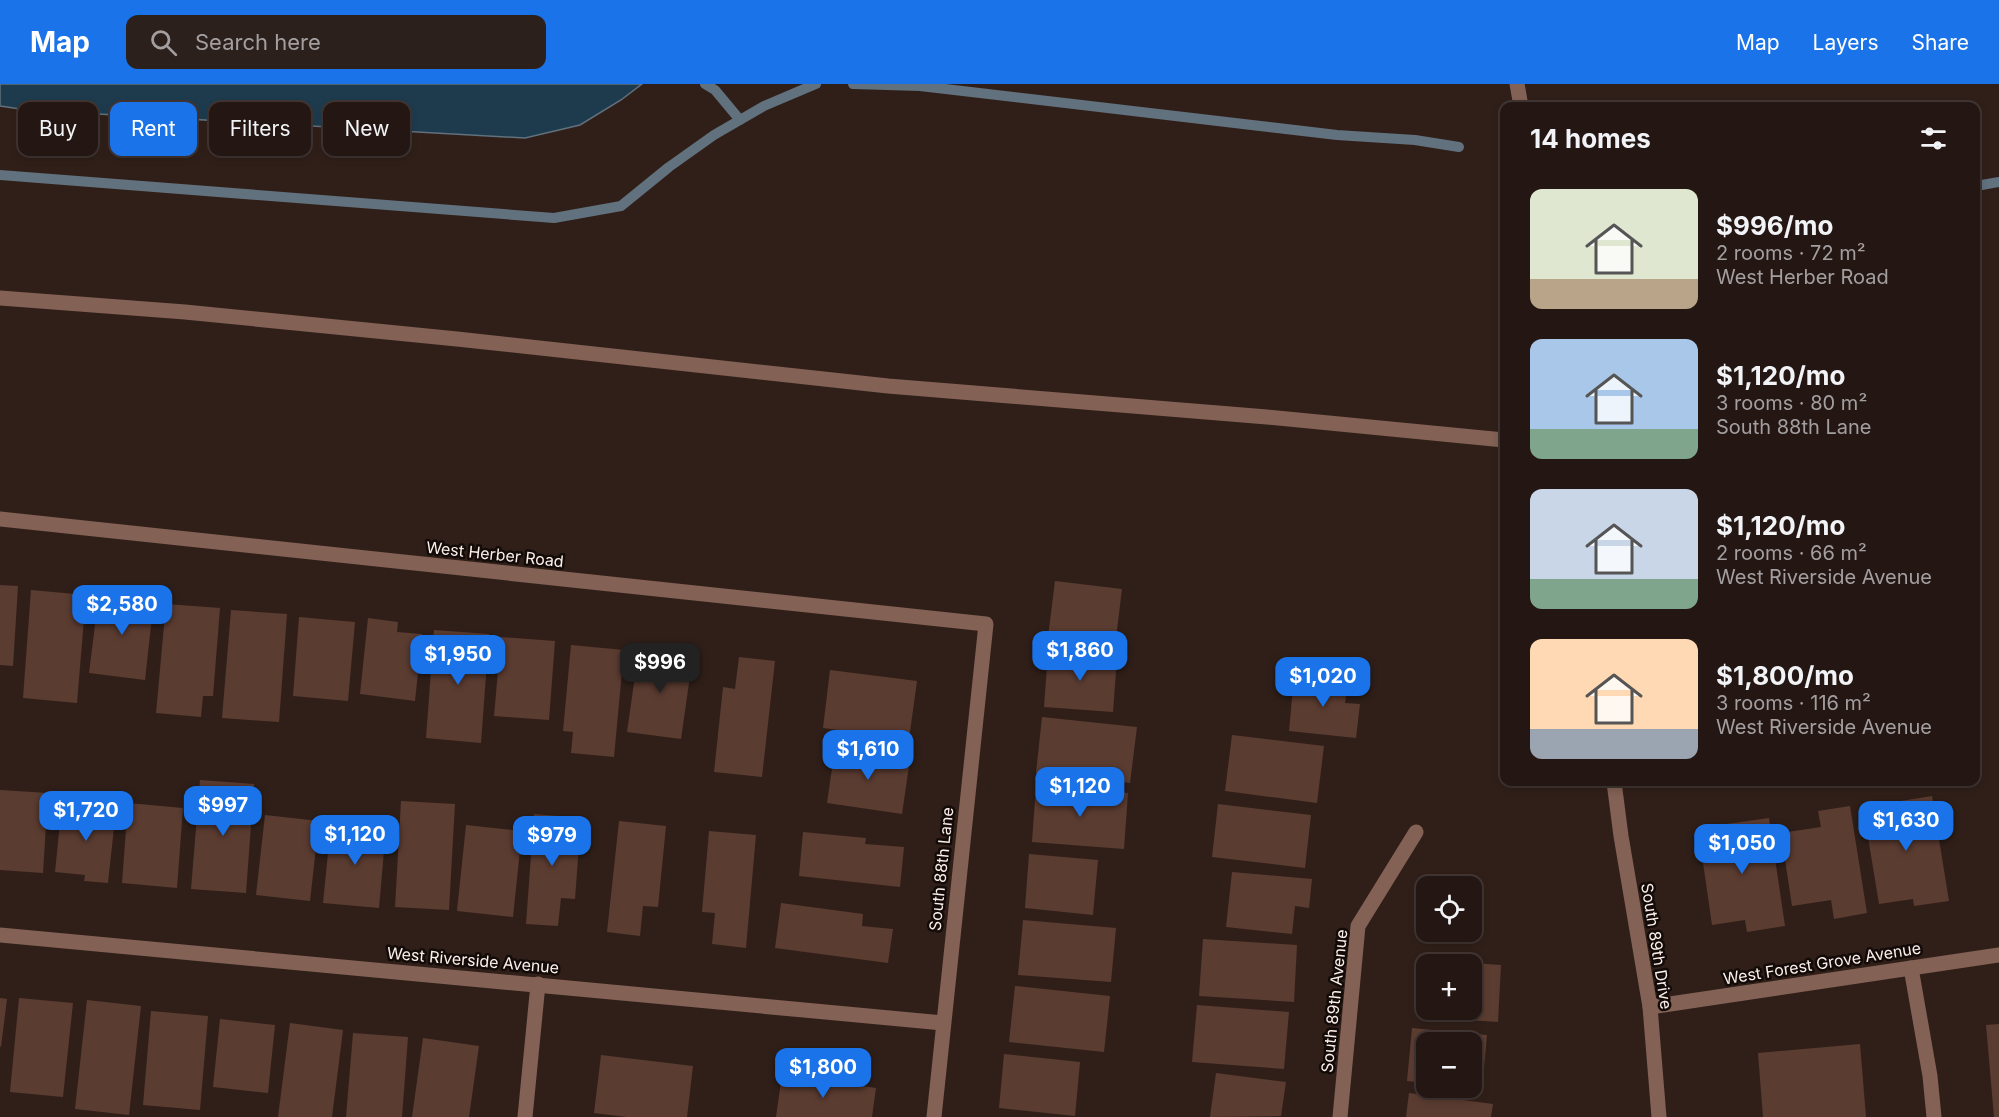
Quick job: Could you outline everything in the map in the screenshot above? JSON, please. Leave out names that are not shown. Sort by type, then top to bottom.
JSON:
[{"type":"street","points":[[1517,84],[1520,102]]},
{"type":"street","points":[[0,298],[197,313],[888,386],[1267,417],[1500,440]]},
{"type":"street","name":"West Herber Road","points":[[0,519],[986,624]]},
{"type":"street","name":"South 88th Lane","points":[[933,1117],[986,624]]},
{"type":"street","name":"South 89th Drive","points":[[1615,786],[1650,1007],[1659,1117]]},
{"type":"street","name":"South 89th Avenue","points":[[1340,1117],[1358,926],[1416,832]]},
{"type":"street","name":"West Riverside Avenue","points":[[0,935],[942,1023]]},
{"type":"street","name":"West Forest Grove Avenue","points":[[1650,1007],[1999,955]]},
{"type":"street","points":[[1911,968],[1930,1076],[1934,1117]]},
{"type":"street","points":[[525,1117],[538,984]]},
{"type":"water","points":[[0,84],[642,84],[580,125],[525,138],[410,132],[410,102],[323,102],[323,127],[311,126],[311,102],[209,102],[209,120],[197,120],[197,102],[110,102],[110,115],[98,114],[98,102],[18,102],[18,109],[0,106]]},
{"type":"building","points":[[1055,581],[1122,589],[1115,646],[1048,637]]},
{"type":"building","points":[[0,585],[18,586],[13,666],[0,665]]},
{"type":"building","points":[[31,590],[86,595],[77,703],[23,698]]},
{"type":"building","points":[[99,593],[154,599],[145,680],[89,673]]},
{"type":"building","points":[[166,604],[220,608],[213,696],[203,696],[201,717],[156,713]]},
{"type":"building","points":[[231,610],[287,614],[279,722],[222,718]]},
{"type":"building","points":[[299,617],[355,622],[348,701],[293,696]]},
{"type":"building","points":[[368,618],[398,622],[397,632],[422,634],[415,701],[360,694]]},
{"type":"building","points":[[434,630],[489,634],[481,743],[426,738]]},
{"type":"building","points":[[501,637],[555,641],[549,720],[494,716]]},
{"type":"building","points":[[571,645],[624,650],[614,757],[571,753],[573,732],[563,731]]},
{"type":"building","points":[[639,648],[693,655],[681,739],[627,732]]},
{"type":"building","points":[[1048,653],[1117,658],[1113,712],[1044,707]]},
{"type":"building","points":[[739,657],[775,661],[762,777],[714,772],[723,687],[735,689]]},
{"type":"building","points":[[830,670],[917,681],[909,739],[823,728]]},
{"type":"building","points":[[1294,676],[1348,681],[1345,703],[1360,704],[1356,738],[1289,731]]},
{"type":"building","points":[[1042,717],[1137,727],[1130,783],[1036,773]]},
{"type":"building","points":[[1232,735],[1324,746],[1317,803],[1225,791]]},
{"type":"building","points":[[835,748],[910,759],[902,814],[827,803]]},
{"type":"building","points":[[200,780],[254,784],[246,893],[191,889]]},
{"type":"building","points":[[1036,786],[1128,793],[1124,849],[1032,842]]},
{"type":"building","points":[[0,790],[48,793],[43,873],[0,870]]},
{"type":"building","points":[[1932,796],[1949,901],[1914,906],[1913,899],[1879,904],[1863,807]]},
{"type":"building","points":[[401,801],[455,804],[449,910],[395,907]]},
{"type":"building","points":[[62,803],[116,809],[108,883],[84,881],[85,875],[55,872]]},
{"type":"building","points":[[128,803],[183,808],[177,888],[122,883]]},
{"type":"building","points":[[1218,804],[1311,815],[1305,868],[1212,857]]},
{"type":"building","points":[[1850,806],[1867,913],[1834,919],[1831,900],[1792,906],[1781,833],[1821,827],[1818,811]]},
{"type":"building","points":[[534,814],[581,818],[575,899],[561,898],[558,926],[526,924]]},
{"type":"building","points":[[265,815],[319,821],[310,901],[256,895]]},
{"type":"building","points":[[1769,818],[1785,926],[1747,932],[1745,920],[1712,925],[1698,828]]},
{"type":"building","points":[[619,821],[666,826],[658,907],[643,906],[640,936],[607,932]]},
{"type":"building","points":[[331,823],[386,828],[379,908],[323,903]]},
{"type":"building","points":[[466,825],[522,831],[513,917],[457,911]]},
{"type":"building","points":[[709,831],[756,835],[746,948],[712,944],[715,913],[702,912]]},
{"type":"building","points":[[803,832],[866,838],[865,844],[904,847],[900,887],[799,876]]},
{"type":"building","points":[[1029,854],[1098,860],[1093,915],[1025,908]]},
{"type":"building","points":[[1232,872],[1312,879],[1309,908],[1295,906],[1292,934],[1226,927]]},
{"type":"building","points":[[781,903],[863,914],[862,926],[893,929],[888,963],[775,948]]},
{"type":"building","points":[[1023,920],[1116,928],[1111,982],[1018,975]]},
{"type":"building","points":[[1203,939],[1297,945],[1294,1002],[1199,996]]},
{"type":"building","points":[[1482,964],[1501,965],[1498,1022],[1467,1020],[1482,1020]]},
{"type":"building","points":[[1015,986],[1110,996],[1104,1052],[1009,1042]]},
{"type":"building","points":[[0,998],[7,999],[1,1047],[0,1046]]},
{"type":"building","points":[[19,998],[73,1003],[63,1097],[10,1092]]},
{"type":"building","points":[[87,1000],[141,1006],[129,1115],[75,1109]]},
{"type":"building","points":[[1197,1005],[1289,1012],[1284,1069],[1192,1062]]},
{"type":"building","points":[[151,1011],[208,1016],[200,1110],[143,1105]]},
{"type":"building","points":[[220,1019],[275,1025],[268,1093],[213,1087]]},
{"type":"building","points":[[290,1023],[343,1030],[332,1117],[278,1117]]},
{"type":"building","points":[[1999,1024],[1999,1117],[1994,1117],[1986,1025]]},
{"type":"building","points":[[1412,1028],[1455,1032],[1416,1032],[1416,1082],[1407,1081]]},
{"type":"building","points":[[353,1033],[408,1037],[402,1117],[346,1117]]},
{"type":"building","points":[[1482,1035],[1487,1035],[1482,1089]]},
{"type":"building","points":[[423,1038],[479,1046],[469,1117],[412,1117]]},
{"type":"building","points":[[1860,1044],[1866,1117],[1763,1117],[1758,1053]]},
{"type":"building","points":[[1004,1054],[1080,1062],[1075,1116],[999,1108]]},
{"type":"building","points":[[601,1055],[693,1066],[687,1117],[627,1117],[594,1113]]},
{"type":"building","points":[[1216,1073],[1286,1082],[1281,1116],[1210,1117]]},
{"type":"building","points":[[782,1074],[876,1088],[872,1117],[776,1117]]},
{"type":"building","points":[[1409,1093],[1416,1094],[1416,1098],[1447,1098],[1493,1104],[1491,1117],[1406,1117]]},
{"type":"waterway","points":[[705,84],[715,90],[740,120]]},
{"type":"waterway","points":[[0,175],[554,218],[621,206],[669,167],[714,135],[764,106],[816,84]]},
{"type":"waterway","points":[[853,84],[920,86],[1337,135],[1415,140],[1459,147]]},
{"type":"waterway","points":[[1980,185],[1999,182]]}]
